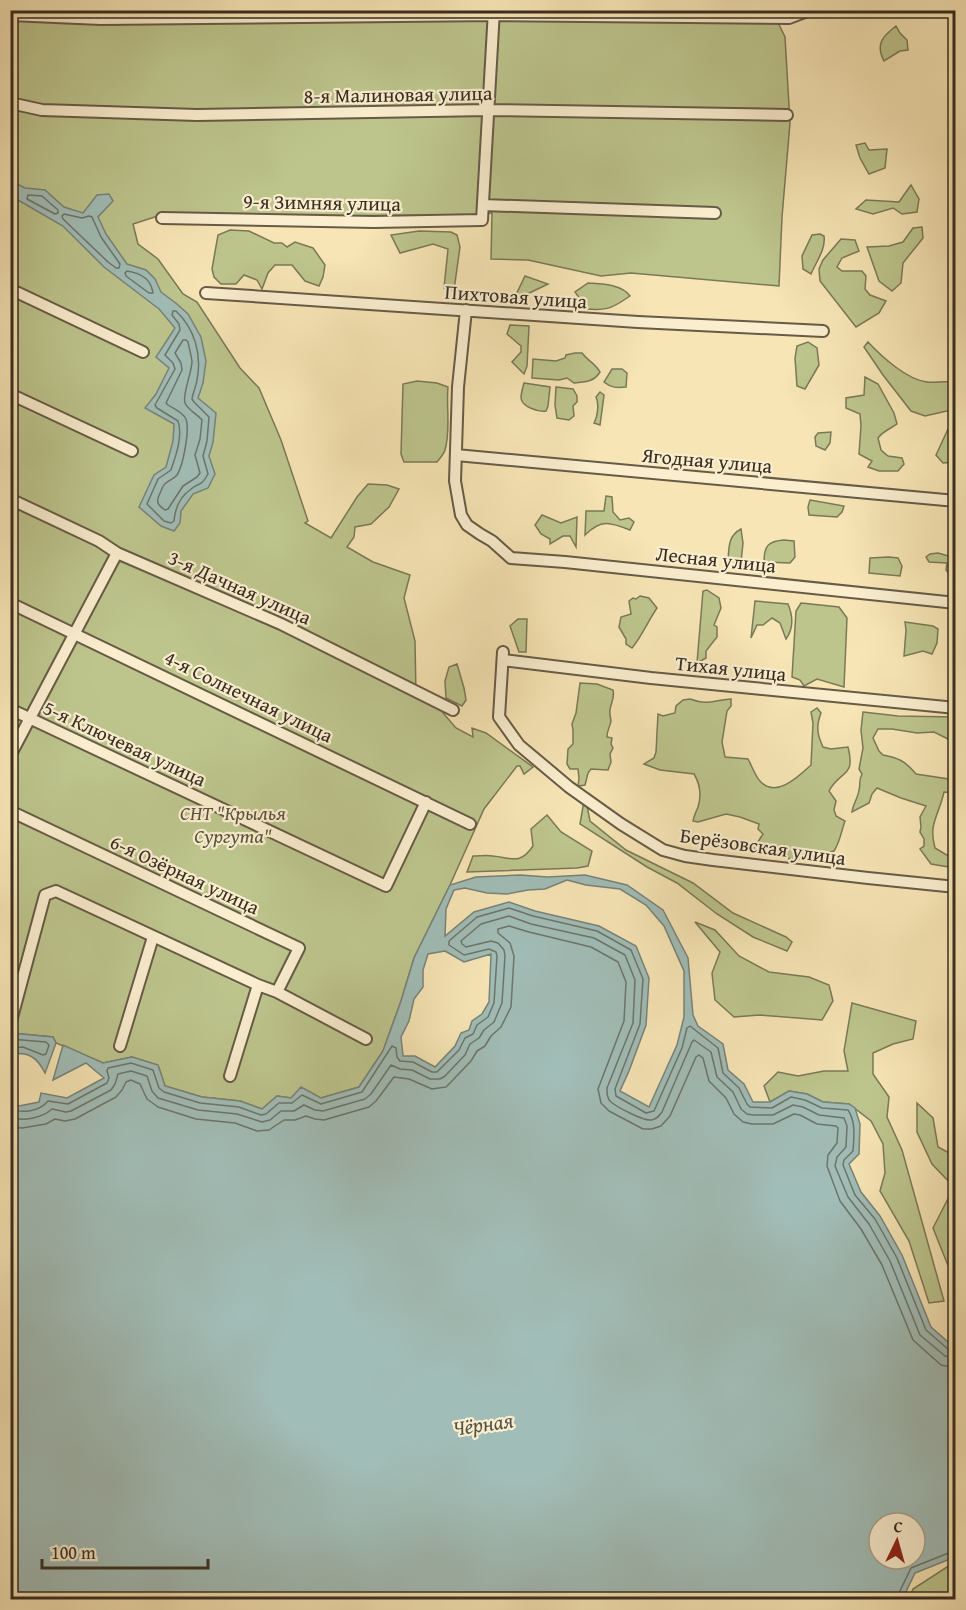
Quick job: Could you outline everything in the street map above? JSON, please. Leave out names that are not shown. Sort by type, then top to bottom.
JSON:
[{"type":"street","points":[[10,15],[100,19],[494,13],[789,18],[810,10]]},
{"type":"street","points":[[946,10],[956,13]]},
{"type":"street","points":[[494,13],[483,205],[715,213]]},
{"type":"street","name":"8-я Малиновая улица","points":[[10,103],[42,110],[197,115],[488,110],[787,115]]},
{"type":"street","name":"9-я Зимняя улица","points":[[162,218],[374,222],[482,220],[483,205]]},
{"type":"street","points":[[10,289],[143,352]]},
{"type":"street","name":"Пихтовая улица","points":[[206,294],[638,322],[823,331]]},
{"type":"street","name":"Лесная улица","points":[[466,310],[458,387],[455,481],[461,515],[467,525],[492,541],[511,558],[956,603]]},
{"type":"street","points":[[10,394],[132,451]]},
{"type":"street","name":"Ягодная улица","points":[[456,455],[956,501]]},
{"type":"street","name":"3-я Дачная улица","points":[[10,499],[99,541],[117,553],[281,624],[453,710]]},
{"type":"street","points":[[10,756],[117,553]]},
{"type":"street","name":"4-я Солнечная улица","points":[[10,603],[470,824]]},
{"type":"street","name":"Тихая улица","points":[[503,656],[651,678],[956,708]]},
{"type":"street","name":"Берёзовская улица","points":[[503,656],[499,717],[519,745],[568,787],[663,850],[713,860],[956,887]]},
{"type":"street","name":"5-я Ключевая улица","points":[[10,709],[386,886],[426,801]]},
{"type":"street","name":"6-я Озёрная улица","points":[[10,812],[299,948],[277,992]]},
{"type":"street","points":[[10,1025],[45,895],[56,891],[277,992],[366,1039]]},
{"type":"street","points":[[120,1046],[153,937]]},
{"type":"street","points":[[230,1076],[258,985]]},
{"type":"green space","name":"CНТ \"Крылья Сургута\"","points":[[11,11],[794,11],[773,12],[785,37],[790,123],[779,286],[631,273],[601,276],[528,260],[491,259],[492,213],[299,216],[167,213],[133,224],[138,244],[158,259],[183,294],[197,302],[240,368],[259,388],[281,440],[308,521],[305,523],[331,538],[368,484],[387,485],[399,489],[389,507],[371,524],[355,527],[354,537],[347,547],[373,562],[410,575],[404,598],[415,641],[416,695],[438,707],[456,728],[473,737],[472,728],[486,733],[533,767],[524,774],[520,766],[517,766],[484,809],[414,958],[383,1051],[359,1087],[321,1098],[277,1096],[262,1109],[240,1101],[202,1097],[165,1086],[158,1065],[132,1057],[103,1063],[56,1043],[53,1037],[11,1033]]},
{"type":"green space","points":[[896,26],[907,40],[908,50],[900,51],[884,61],[880,45],[887,33]]},
{"type":"green space","points":[[865,143],[869,150],[887,149],[885,168],[869,174],[856,145]]},
{"type":"green space","points":[[911,185],[919,199],[917,212],[902,214],[893,208],[873,214],[856,209],[866,200],[899,202]]},
{"type":"green space","points":[[922,227],[923,238],[903,263],[901,283],[892,291],[879,281],[867,247],[889,246],[903,242],[913,228]]},
{"type":"green space","points":[[230,230],[249,231],[287,247],[295,242],[313,248],[325,265],[319,286],[305,281],[292,265],[275,265],[268,273],[262,289],[257,280],[244,275],[236,284],[221,284],[214,277],[212,269],[218,235]]},
{"type":"green space","points":[[419,231],[451,232],[457,235],[460,247],[454,290],[444,288],[448,249],[433,244],[400,253],[391,235]]},
{"type":"green space","points":[[812,235],[824,236],[824,246],[811,274],[803,269],[802,256]]},
{"type":"green space","points":[[841,239],[855,240],[859,251],[842,258],[837,267],[842,271],[862,271],[866,276],[865,289],[870,295],[886,301],[879,313],[856,327],[820,281],[819,269],[823,260]]},
{"type":"green space","points":[[525,276],[548,284],[513,301]]},
{"type":"green space","points":[[588,283],[617,287],[630,296],[610,307],[587,309],[575,292]]},
{"type":"green space","points":[[510,325],[529,326],[527,366],[524,374],[512,362],[521,352],[521,346],[507,334]]},
{"type":"green space","points":[[808,342],[817,348],[819,365],[805,389],[797,386],[795,358],[797,346]]},
{"type":"green space","points":[[868,342],[887,360],[911,377],[927,382],[955,383],[955,411],[925,416],[911,411],[864,347]]},
{"type":"green space","points":[[575,353],[582,353],[598,369],[600,372],[595,378],[574,383],[567,378],[559,380],[532,378],[533,359],[556,361]]},
{"type":"green space","points":[[612,369],[622,369],[627,373],[626,387],[614,387],[604,382]]},
{"type":"green space","points":[[865,377],[878,384],[894,413],[897,424],[878,438],[881,450],[888,456],[902,458],[904,464],[898,471],[879,471],[868,467],[872,461],[859,454],[860,414],[846,408],[846,398],[864,395]]},
{"type":"green space","points":[[417,381],[437,383],[448,387],[447,442],[444,453],[437,462],[404,462],[401,454],[403,384]]},
{"type":"green space","points":[[524,383],[550,387],[546,411],[535,410],[524,404],[521,398]]},
{"type":"green space","points":[[556,387],[573,389],[577,396],[577,402],[573,406],[574,416],[569,420],[557,418]]},
{"type":"green space","points":[[600,392],[604,395],[600,425],[594,423],[598,410],[596,397]]},
{"type":"green space","points":[[948,429],[954,430],[954,462],[943,463],[936,455]]},
{"type":"green space","points":[[831,432],[830,443],[825,450],[816,446],[815,437],[818,433]]},
{"type":"green space","points":[[606,496],[612,497],[613,512],[620,520],[629,518],[634,522],[630,530],[606,523],[596,526],[585,535],[586,511],[604,511]]},
{"type":"green space","points":[[810,500],[844,506],[837,517],[809,515]]},
{"type":"green space","points":[[542,515],[561,523],[577,517],[576,547],[570,536],[563,536],[550,544],[550,539],[541,534],[535,525]]},
{"type":"green space","points":[[741,529],[743,543],[741,562],[728,561],[731,539]]},
{"type":"green space","points":[[784,540],[794,541],[795,557],[790,563],[764,562],[768,545]]},
{"type":"green space","points":[[938,553],[952,557],[951,576],[946,570],[947,563],[929,562],[926,557]]},
{"type":"green space","points":[[870,558],[898,558],[902,566],[900,576],[869,573]]},
{"type":"green space","points":[[707,590],[719,598],[721,608],[714,625],[717,627],[717,637],[706,651],[706,658],[697,663],[703,591]]},
{"type":"green space","points":[[640,596],[649,598],[657,608],[632,648],[626,644],[626,639],[619,627],[621,617],[631,614],[629,601]]},
{"type":"green space","points":[[755,601],[788,604],[792,622],[786,639],[780,623],[772,618],[763,625],[757,625],[751,638]]},
{"type":"green space","points":[[801,603],[839,607],[847,618],[844,687],[817,679],[804,686],[800,680],[792,677],[796,611]]},
{"type":"green space","points":[[518,619],[527,619],[526,652],[519,652],[510,626]]},
{"type":"green space","points":[[905,622],[933,626],[938,629],[937,643],[932,654],[923,651],[904,656]]},
{"type":"green space","points":[[457,664],[466,700],[462,706],[446,698],[445,681],[449,667]]},
{"type":"green space","points":[[580,683],[597,684],[613,690],[611,721],[607,737],[612,738],[613,748],[608,770],[591,769],[585,785],[578,786],[578,769],[570,769],[567,764],[568,749],[573,744],[572,724],[576,713]]},
{"type":"green space","points":[[731,699],[722,742],[725,757],[748,759],[760,781],[773,788],[787,784],[811,765],[813,723],[811,712],[817,708],[821,713],[818,730],[823,747],[831,749],[848,747],[850,757],[846,773],[833,784],[829,791],[836,801],[834,810],[836,816],[845,821],[834,851],[806,859],[789,859],[784,845],[775,852],[766,854],[754,848],[763,834],[758,829],[759,824],[726,814],[698,822],[693,821],[700,793],[694,774],[660,770],[644,764],[654,758],[656,752],[658,714],[663,716],[675,713],[676,706],[683,700],[707,702]]},
{"type":"green space","points":[[863,712],[898,716],[955,717],[955,731],[948,739],[934,732],[917,733],[892,729],[878,729],[873,738],[883,755],[901,761],[916,774],[955,780],[955,793],[944,792],[935,820],[933,840],[935,848],[955,860],[955,868],[931,864],[920,849],[924,846],[924,839],[920,832],[920,817],[926,806],[877,788],[869,803],[852,812],[862,774],[859,769],[863,748],[861,730]]},
{"type":"green space","points":[[585,795],[590,821],[626,850],[693,883],[733,913],[786,937],[792,942],[787,951],[753,937],[717,914],[677,883],[647,867],[580,824]]},
{"type":"green space","points":[[547,815],[561,832],[592,851],[588,866],[467,872],[473,856],[516,859],[524,856],[533,846],[531,829]]},
{"type":"green space","points":[[695,922],[715,930],[739,956],[769,972],[809,977],[829,985],[833,1001],[822,1020],[760,1015],[734,1017],[715,1000],[712,973],[720,952]]},
{"type":"green space","points":[[852,1003],[916,1021],[913,1039],[893,1044],[873,1053],[873,1074],[889,1097],[887,1117],[902,1150],[944,1301],[929,1303],[909,1241],[880,1191],[885,1173],[883,1144],[871,1121],[849,1104],[823,1102],[807,1094],[789,1091],[770,1102],[764,1086],[778,1072],[798,1076],[824,1071],[848,1071],[844,1051]]},
{"type":"green space","points":[[917,1103],[933,1118],[938,1147],[955,1156],[955,1283],[933,1228],[954,1187],[932,1164],[917,1132]]},
{"type":"green space","points":[[953,1563],[955,1564],[955,1585],[948,1599],[909,1599],[913,1589]]},
{"type":"water","points":[[11,181],[25,188],[45,190],[64,207],[83,213],[97,195],[109,194],[113,201],[98,217],[106,234],[127,264],[146,270],[155,279],[161,292],[188,314],[201,337],[206,361],[198,398],[216,413],[209,456],[215,474],[208,488],[193,494],[181,511],[180,523],[174,531],[161,526],[139,507],[154,475],[166,467],[173,441],[174,424],[145,408],[156,394],[169,368],[156,357],[175,328],[159,309],[104,267],[63,226],[11,196]]},
{"type":"water","name":"Чёрная","points":[[585,875],[627,885],[663,910],[688,958],[693,1015],[698,1026],[723,1044],[728,1070],[744,1084],[753,1102],[770,1102],[789,1091],[807,1094],[823,1102],[849,1104],[855,1108],[860,1124],[859,1154],[849,1164],[861,1192],[880,1216],[902,1255],[931,1327],[955,1348],[955,1557],[927,1568],[927,1511],[867,1511],[867,1571],[920,1571],[915,1573],[902,1600],[11,1599],[11,1099],[19,1106],[39,1102],[41,1093],[67,1098],[104,1078],[86,1063],[53,1080],[63,1045],[103,1063],[132,1057],[158,1065],[165,1086],[202,1097],[240,1101],[262,1109],[277,1096],[291,1098],[301,1087],[321,1098],[359,1087],[383,1051],[414,958],[450,885],[476,877]],"holes":[[[567,880],[620,889],[646,905],[664,926],[684,971],[684,1017],[677,1045],[649,1107],[620,1091],[646,1025],[649,978],[636,946],[599,926],[535,911],[509,902],[474,912],[445,936],[446,909],[454,890],[465,888],[487,893],[507,894],[545,889]],[[445,951],[464,962],[491,954],[489,1002],[482,1014],[472,1021],[469,1030],[461,1033],[455,1046],[435,1067],[415,1056],[403,1056],[401,1037],[409,1021],[414,999],[423,987],[423,970],[428,954]]]},
{"type":"water","points":[[11,1033],[53,1037],[56,1043],[45,1073],[32,1057],[11,1054]]}]
